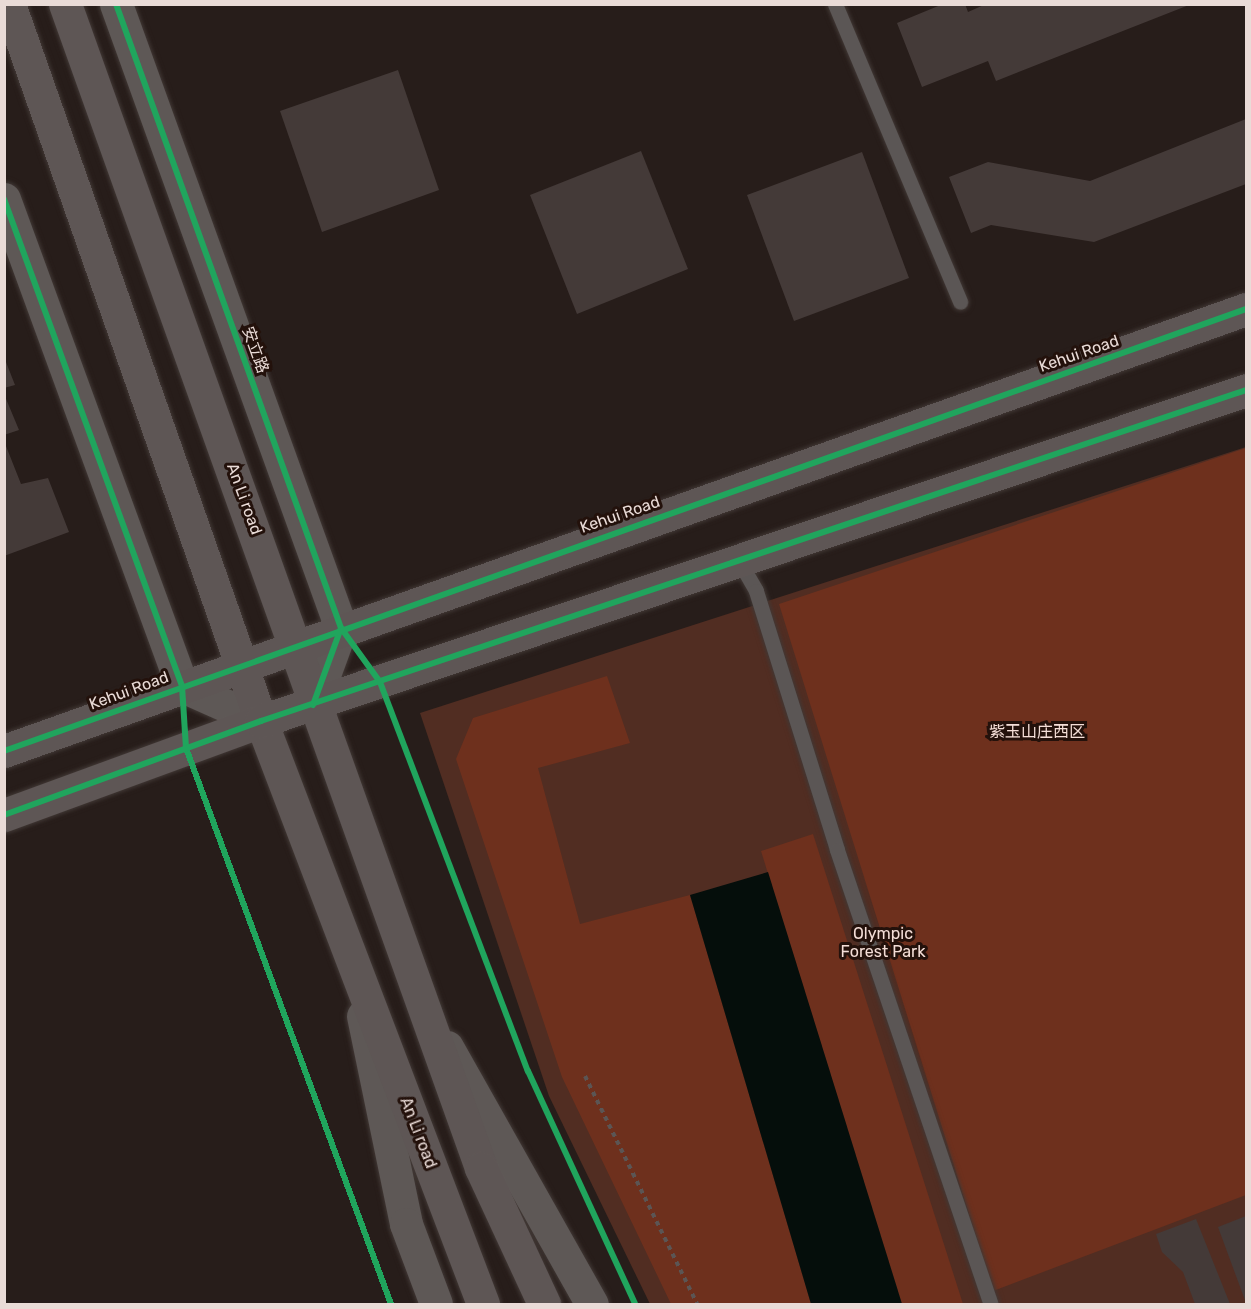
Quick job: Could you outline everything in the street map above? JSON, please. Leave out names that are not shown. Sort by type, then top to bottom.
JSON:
[{"type":"main road","name":"An Li road","points":[[9,4],[261,721],[483,1305]]},
{"type":"main road","name":"An Li road","points":[[65,4],[297,643],[313,705],[481,1168],[544,1305]]},
{"type":"main road","name":"Kehui Road","points":[[4,751],[297,643],[1246,309]]},
{"type":"main road","points":[[4,815],[261,721],[1246,390]]},
{"type":"street","name":"安立路","points":[[117,4],[341,628]]},
{"type":"street","points":[[4,200],[182,686],[261,721]]},
{"type":"street","points":[[313,705],[341,628]]},
{"type":"street","name":"An Li road","points":[[352,961],[406,1224],[436,1305]]},
{"type":"street","name":"An Li road","points":[[418,994],[592,1305]]},
{"type":"lane","points":[[836,4],[960,302]]},
{"type":"lane","points":[[739,561],[756,591],[833,839],[991,1305]]},
{"type":"path","points":[[585,1076],[697,1305]]},
{"type":"green space","name":"Olympic Forest Park","points":[[1246,447],[1246,1304],[650,1304],[549,1096],[420,713]]},
{"type":"green space","name":"紫玉山庄西区","points":[[1246,448],[1246,1195],[993,1291],[779,604]]},
{"type":"green space","points":[[607,676],[630,743],[538,768],[580,924],[690,895],[811,1304],[671,1304],[562,1077],[456,759],[473,718]]},
{"type":"green space","points":[[813,834],[963,1304],[902,1304],[761,851]]},
{"type":"shaded area","points":[[768,872],[902,1304],[811,1304],[690,895]]},
{"type":"building","points":[[943,4],[965,4],[968,12],[986,4],[1189,5],[996,81],[988,61],[922,87],[897,23]]},
{"type":"building","points":[[398,70],[439,190],[322,232],[280,111]]},
{"type":"building","points":[[1246,119],[1246,184],[1094,242],[991,225],[971,233],[949,177],[988,162],[1090,181]]},
{"type":"building","points":[[641,151],[688,269],[577,314],[530,195]]},
{"type":"building","points":[[862,152],[909,278],[794,321],[747,195]]},
{"type":"building","points":[[4,357],[15,385],[4,388]]},
{"type":"building","points":[[4,394],[19,430],[4,435]]},
{"type":"building","points":[[4,441],[21,484],[48,478],[69,532],[4,556]]},
{"type":"building","points":[[1246,1216],[1246,1303],[1218,1227]]},
{"type":"building","points":[[1196,1219],[1230,1304],[1195,1304],[1183,1272],[1162,1252],[1156,1234]]},
{"type":"cycle path","points":[[116,4],[341,628],[313,705]]},
{"type":"cycle path","points":[[4,199],[182,686],[186,748],[391,1304]]},
{"type":"cycle path","points":[[4,751],[1246,309]]},
{"type":"cycle path","points":[[4,815],[261,721],[1246,390]]},
{"type":"cycle path","points":[[341,628],[380,682],[528,1071],[635,1304]]}]
